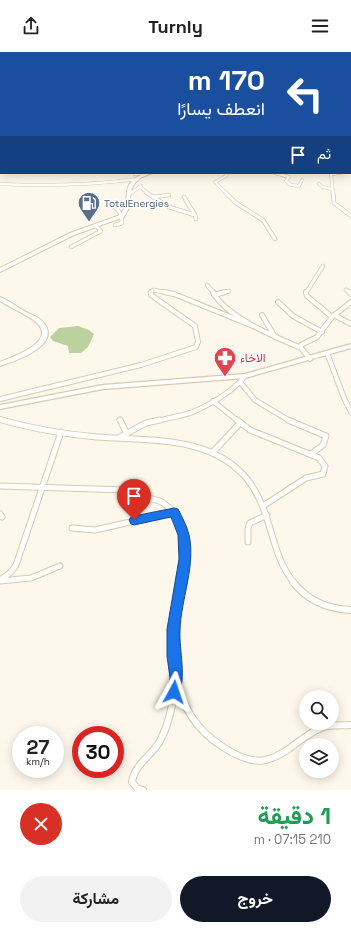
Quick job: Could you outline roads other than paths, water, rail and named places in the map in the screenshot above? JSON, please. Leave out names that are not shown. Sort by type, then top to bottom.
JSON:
[{"type":"main road","points":[[0,270],[72,234],[122,216],[127,209],[132,184],[148,174]]},
{"type":"main road","points":[[0,299],[40,322],[44,326],[46,334],[39,345],[33,349],[0,364]]},
{"type":"street","points":[[227,174],[226,176],[216,180],[215,182],[236,203],[263,220],[275,239]]},
{"type":"street","points":[[280,174],[289,177],[286,181],[291,185],[299,186],[302,180]]},
{"type":"street","points":[[331,174],[334,203],[351,216]]},
{"type":"street","points":[[0,184],[58,186],[102,184],[138,179]]},
{"type":"street","points":[[319,184],[322,187],[332,188]]},
{"type":"street","points":[[129,194],[141,186],[163,205],[195,215]]},
{"type":"street","points":[[153,197],[169,194]]},
{"type":"street","points":[[184,197],[196,219]]},
{"type":"street","points":[[109,202],[118,209],[122,216],[122,223],[115,225]]},
{"type":"street","points":[[184,211],[190,208]]},
{"type":"street","points":[[71,247],[103,232],[96,226]]},
{"type":"street","points":[[323,266],[306,292],[307,296],[333,316],[351,324]]},
{"type":"street","points":[[207,285],[218,302],[253,326]]},
{"type":"street","points":[[0,399],[141,365],[196,347],[198,342],[195,326],[151,295],[150,293],[153,290],[174,294],[253,326],[301,348],[310,359]]},
{"type":"street","points":[[346,290],[351,294]]},
{"type":"street","points":[[214,295],[229,291]]},
{"type":"street","points":[[278,302],[293,316],[322,332]]},
{"type":"street","points":[[301,348],[303,343],[313,340],[322,332],[333,316],[351,302]]},
{"type":"street","points":[[262,315],[275,337]]},
{"type":"street","points":[[0,407],[103,387],[245,376],[310,359],[351,346]]},
{"type":"street","points":[[327,354],[335,368],[339,390],[351,412]]},
{"type":"street","points":[[118,438],[127,434],[141,424],[192,412],[213,401],[240,382],[245,376]]},
{"type":"street","points":[[240,382],[247,394],[259,404],[326,436],[323,445],[312,454]]},
{"type":"street","points":[[213,401],[240,423],[257,434],[285,442],[312,454],[323,462],[325,466],[323,474],[306,478],[263,506]]},
{"type":"street","points":[[0,419],[61,432],[177,443],[212,453],[229,462],[248,480],[263,506],[267,515],[278,557],[298,588],[310,600],[322,606],[351,610]]},
{"type":"street","points":[[120,420],[127,434]]},
{"type":"street","points":[[212,453],[240,423]]},
{"type":"street","points":[[0,581],[11,572],[16,565],[61,432]]},
{"type":"street","points":[[0,486],[125,490],[145,495],[167,506],[174,512],[181,525],[184,546],[178,607],[174,629],[176,678],[181,698],[189,715],[199,729],[229,752],[261,761],[272,758],[322,728],[351,725]]},
{"type":"street","points":[[72,528],[95,530],[174,512]]},
{"type":"street","points":[[248,542],[248,528],[250,523],[267,515]]},
{"type":"street","points":[[0,581],[16,582],[33,578],[60,566]]},
{"type":"street","points":[[143,790],[138,789],[132,782],[132,776],[154,750],[165,734],[176,678]]},
{"type":"place","name":"TotalEnergies","points":[[89,222]]},
{"type":"place","name":"الاخاء","points":[[225,378]]}]
